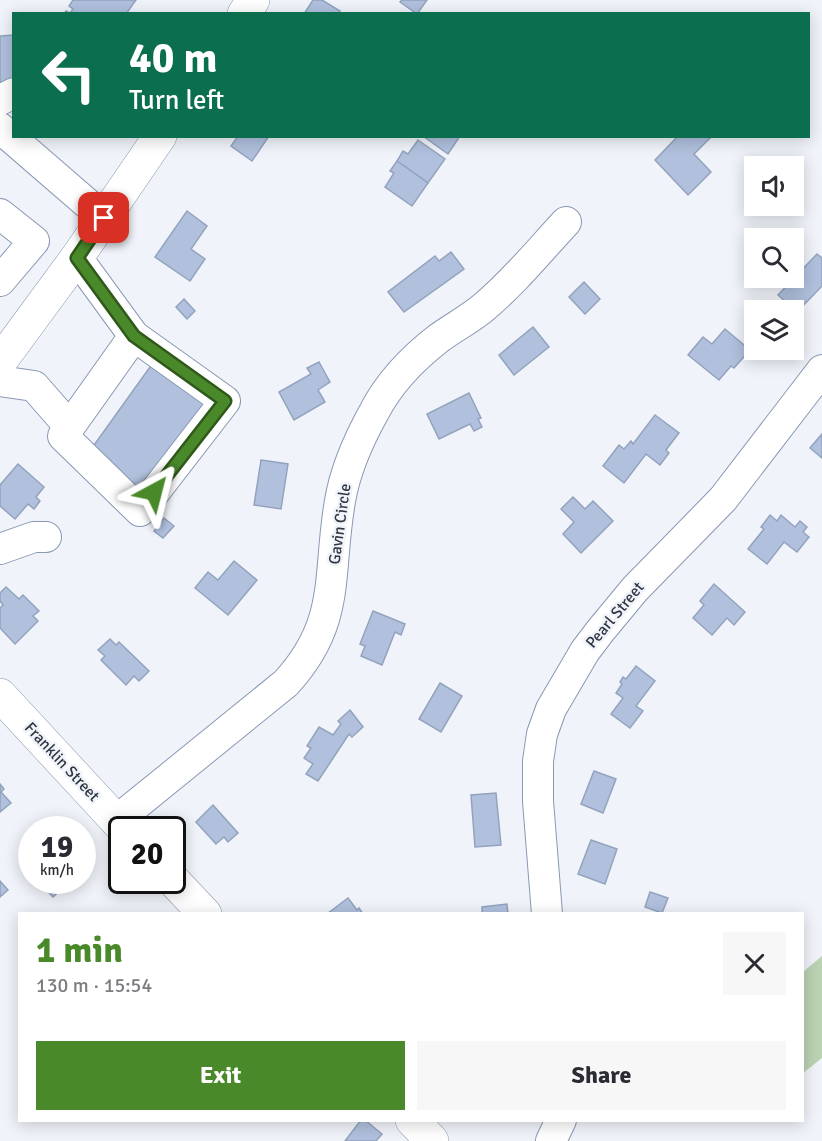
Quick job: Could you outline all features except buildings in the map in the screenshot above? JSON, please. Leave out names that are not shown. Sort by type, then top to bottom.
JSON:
[{"type":"main road","points":[[0,362],[77,258],[159,138]]},
{"type":"main road","name":"Franklin Street","points":[[0,695],[113,816]]},
{"type":"main road","points":[[186,894],[203,912]]},
{"type":"main road","points":[[414,1122],[432,1141]]},
{"type":"street","points":[[18,138],[104,218]]},
{"type":"street","points":[[0,214],[34,241],[0,281]]},
{"type":"street","name":"Gavin Circle","points":[[131,816],[286,683],[304,663],[321,630],[327,611],[340,501],[346,479],[373,413],[399,374],[416,357],[483,309],[566,222]]},
{"type":"street","points":[[77,258],[134,336],[225,401],[140,511],[63,436],[134,336]]},
{"type":"street","name":"Pearl Street","points":[[546,912],[537,801],[538,761],[542,734],[551,709],[585,651],[621,606],[723,499],[822,370]]},
{"type":"street","points":[[0,381],[34,386],[69,426]]},
{"type":"street","points":[[0,549],[34,537],[46,537]]},
{"type":"street","points":[[551,1141],[560,1122]]},
{"type":"green space","points":[[822,956],[822,1058],[804,1072],[804,971]]},
{"type":"route","points":[[104,218],[77,258],[134,336],[225,401],[154,492]]}]
